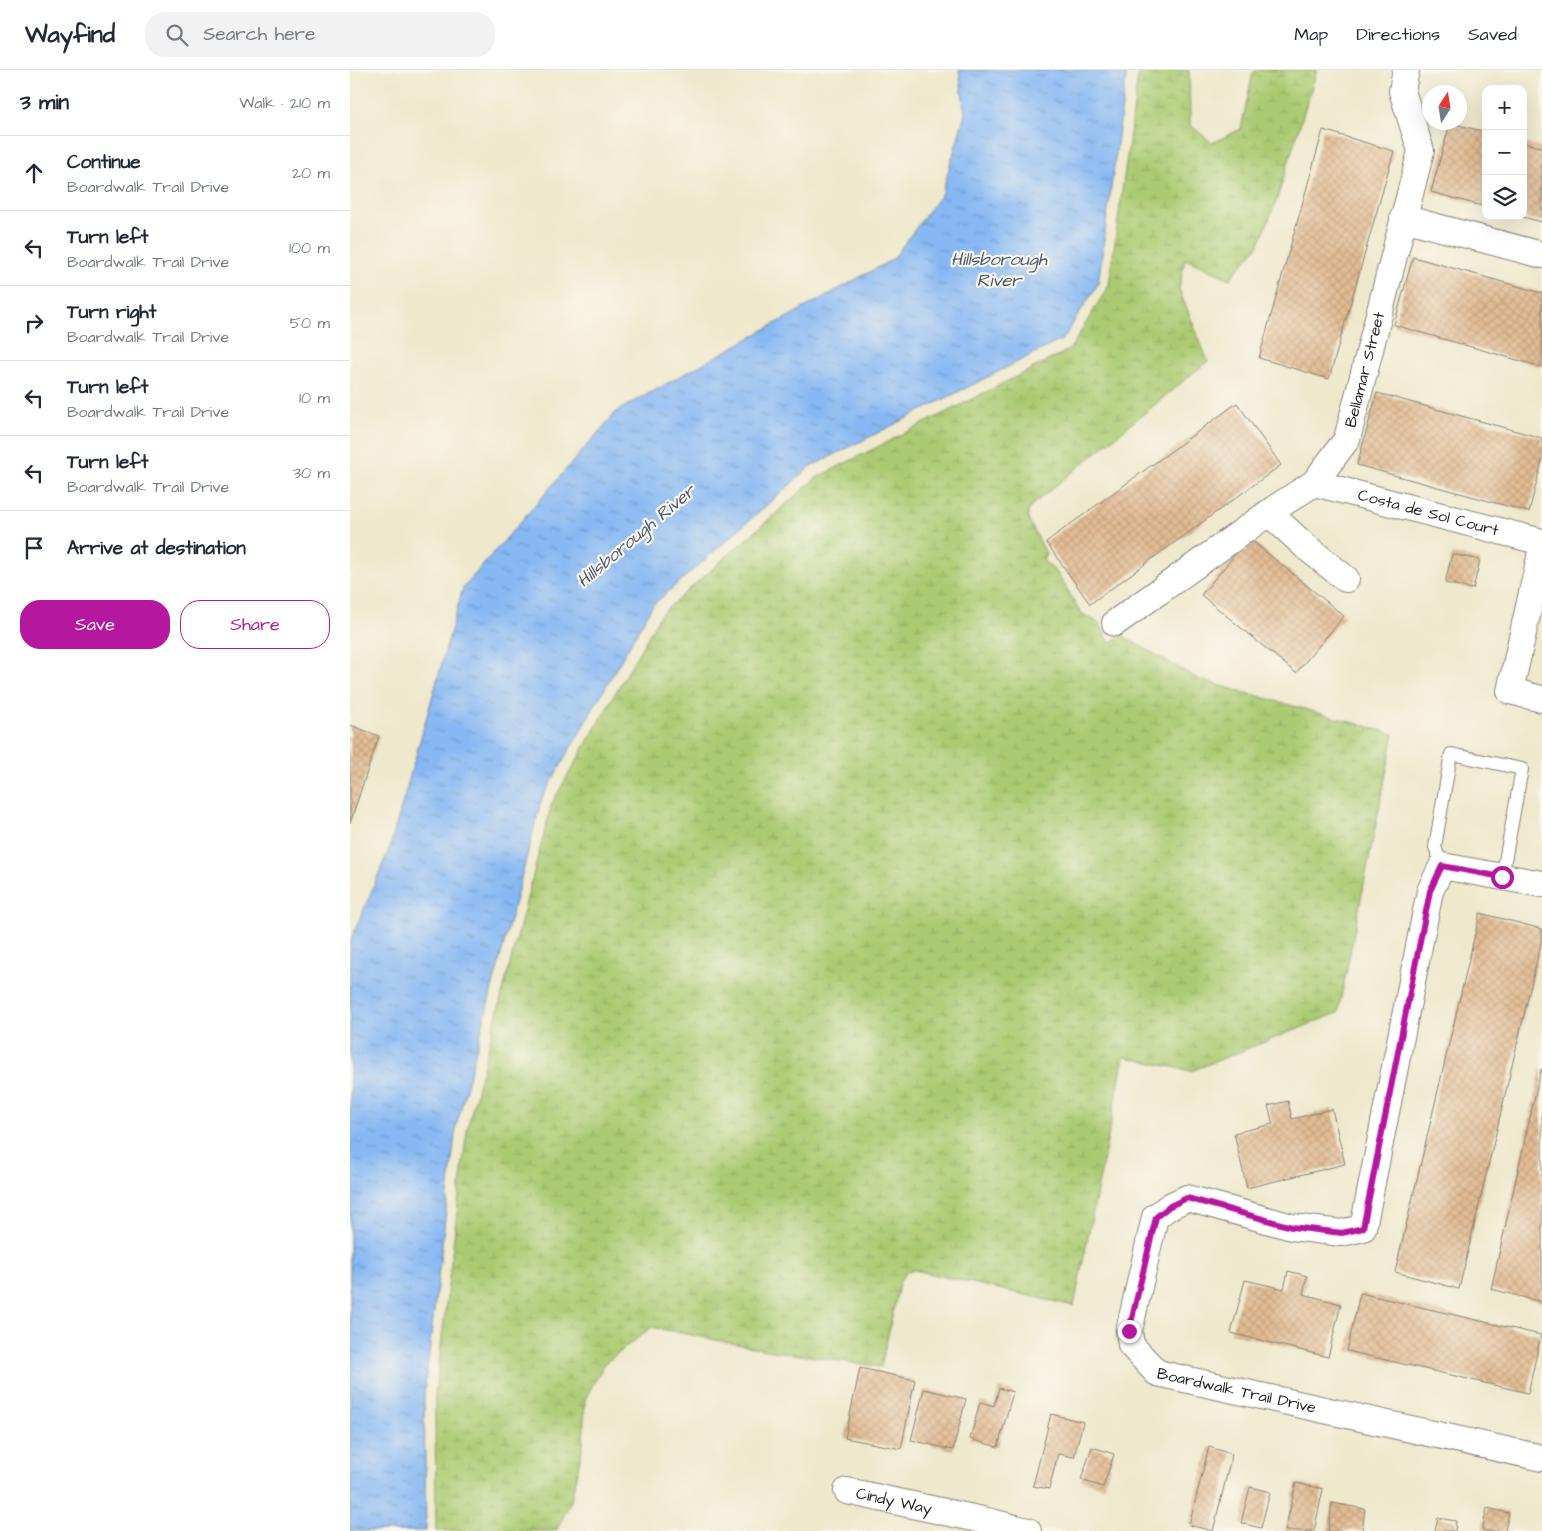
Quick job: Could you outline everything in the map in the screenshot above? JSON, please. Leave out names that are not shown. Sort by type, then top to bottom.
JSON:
[{"type":"street","name":"Bellamar Street","points":[[1115,623],[1269,513],[1314,484],[1347,440],[1421,151],[1404,80]]},
{"type":"street","points":[[1403,218],[1542,255]]},
{"type":"street","name":"Costa de Sol Court","points":[[1314,484],[1542,542]]},
{"type":"street","points":[[1269,513],[1346,580]]},
{"type":"street","points":[[1542,548],[1510,691],[1542,699]]},
{"type":"street","points":[[1442,866],[1542,884]]},
{"type":"street","name":"Boardwalk Trail Drive","points":[[1442,866],[1430,891],[1363,1228],[1342,1233],[1292,1227],[1187,1198],[1170,1206],[1156,1217],[1129,1331],[1131,1345],[1157,1372],[1542,1458]]},
{"type":"street","name":"Cindy Way","points":[[847,1492],[985,1526],[1028,1531]]},
{"type":"lane","points":[[1442,866],[1435,847],[1451,754],[1522,769],[1502,877]]},
{"type":"green space","points":[[1139,70],[1189,70],[1190,125],[1212,143],[1241,129],[1253,72],[1259,70],[1317,70],[1276,202],[1258,246],[1230,279],[1185,259],[1179,289],[1208,361],[1032,505],[1028,512],[1028,519],[1046,553],[1043,560],[1059,575],[1079,610],[1099,623],[1110,643],[1121,635],[1200,680],[1394,734],[1338,1013],[1191,1071],[1124,1057],[1074,1306],[914,1270],[907,1271],[900,1280],[881,1367],[766,1350],[652,1327],[605,1363],[585,1399],[583,1444],[571,1501],[556,1531],[436,1531],[435,1396],[467,1129],[552,803],[661,614],[816,478],[1067,351],[1072,346],[1109,285]]},
{"type":"water","name":"Hillsborough River","points":[[959,70],[1127,70],[1098,284],[1063,339],[810,467],[652,606],[542,798],[456,1127],[424,1395],[426,1531],[350,1531],[350,942],[390,847],[463,588],[617,411],[893,259],[942,193],[965,114]]},
{"type":"building","points":[[1467,127],[1482,131],[1482,206],[1431,192],[1448,130],[1467,130]]},
{"type":"building","points":[[1323,130],[1394,151],[1329,379],[1259,358]]},
{"type":"building","points":[[1527,144],[1542,147],[1542,222],[1527,218]]},
{"type":"building","points":[[1413,257],[1542,293],[1542,367],[1394,325]]},
{"type":"building","points":[[1377,393],[1542,438],[1542,461],[1529,512],[1357,465]]},
{"type":"building","points":[[1237,403],[1281,465],[1090,604],[1046,542]]},
{"type":"building","points":[[1249,538],[1344,616],[1296,673],[1201,595]]},
{"type":"building","points":[[1452,554],[1480,560],[1473,589],[1445,583]]},
{"type":"building","points":[[350,725],[379,736],[350,823]]},
{"type":"building","points":[[1480,913],[1542,929],[1542,939],[1459,1289],[1395,1272]]},
{"type":"building","points":[[1542,1069],[1542,1302],[1491,1289]]},
{"type":"building","points":[[1288,1101],[1292,1119],[1332,1109],[1345,1164],[1247,1188],[1234,1133],[1273,1124],[1268,1106]]},
{"type":"building","points":[[1288,1271],[1307,1276],[1303,1294],[1341,1304],[1328,1357],[1231,1333],[1245,1280],[1284,1289]]},
{"type":"building","points":[[1360,1293],[1541,1335],[1528,1393],[1347,1351]]},
{"type":"building","points":[[860,1368],[915,1380],[901,1449],[845,1438]]},
{"type":"building","points":[[999,1388],[1013,1392],[998,1447],[970,1439],[980,1402],[994,1406]]},
{"type":"building","points":[[924,1389],[966,1399],[953,1450],[911,1440]]},
{"type":"building","points":[[1051,1414],[1083,1422],[1074,1457],[1058,1454],[1049,1489],[1033,1486]]},
{"type":"building","points":[[1092,1447],[1114,1454],[1103,1487],[1081,1480]]},
{"type":"building","points":[[1209,1447],[1232,1454],[1213,1531],[1189,1525]]},
{"type":"building","points":[[1296,1483],[1323,1489],[1314,1531],[1285,1531]]},
{"type":"building","points":[[1250,1487],[1270,1492],[1261,1528],[1241,1523]]},
{"type":"building","points":[[1332,1503],[1365,1509],[1362,1531],[1328,1531]]},
{"type":"building","points":[[1487,1508],[1509,1513],[1505,1531],[1482,1531]]},
{"type":"building","points":[[1438,1518],[1456,1521],[1455,1531],[1435,1531]]},
{"type":"route","points":[[1129,1331],[1156,1217],[1170,1206],[1187,1198],[1292,1227],[1342,1233],[1363,1228],[1430,891],[1442,866],[1502,877]]}]
